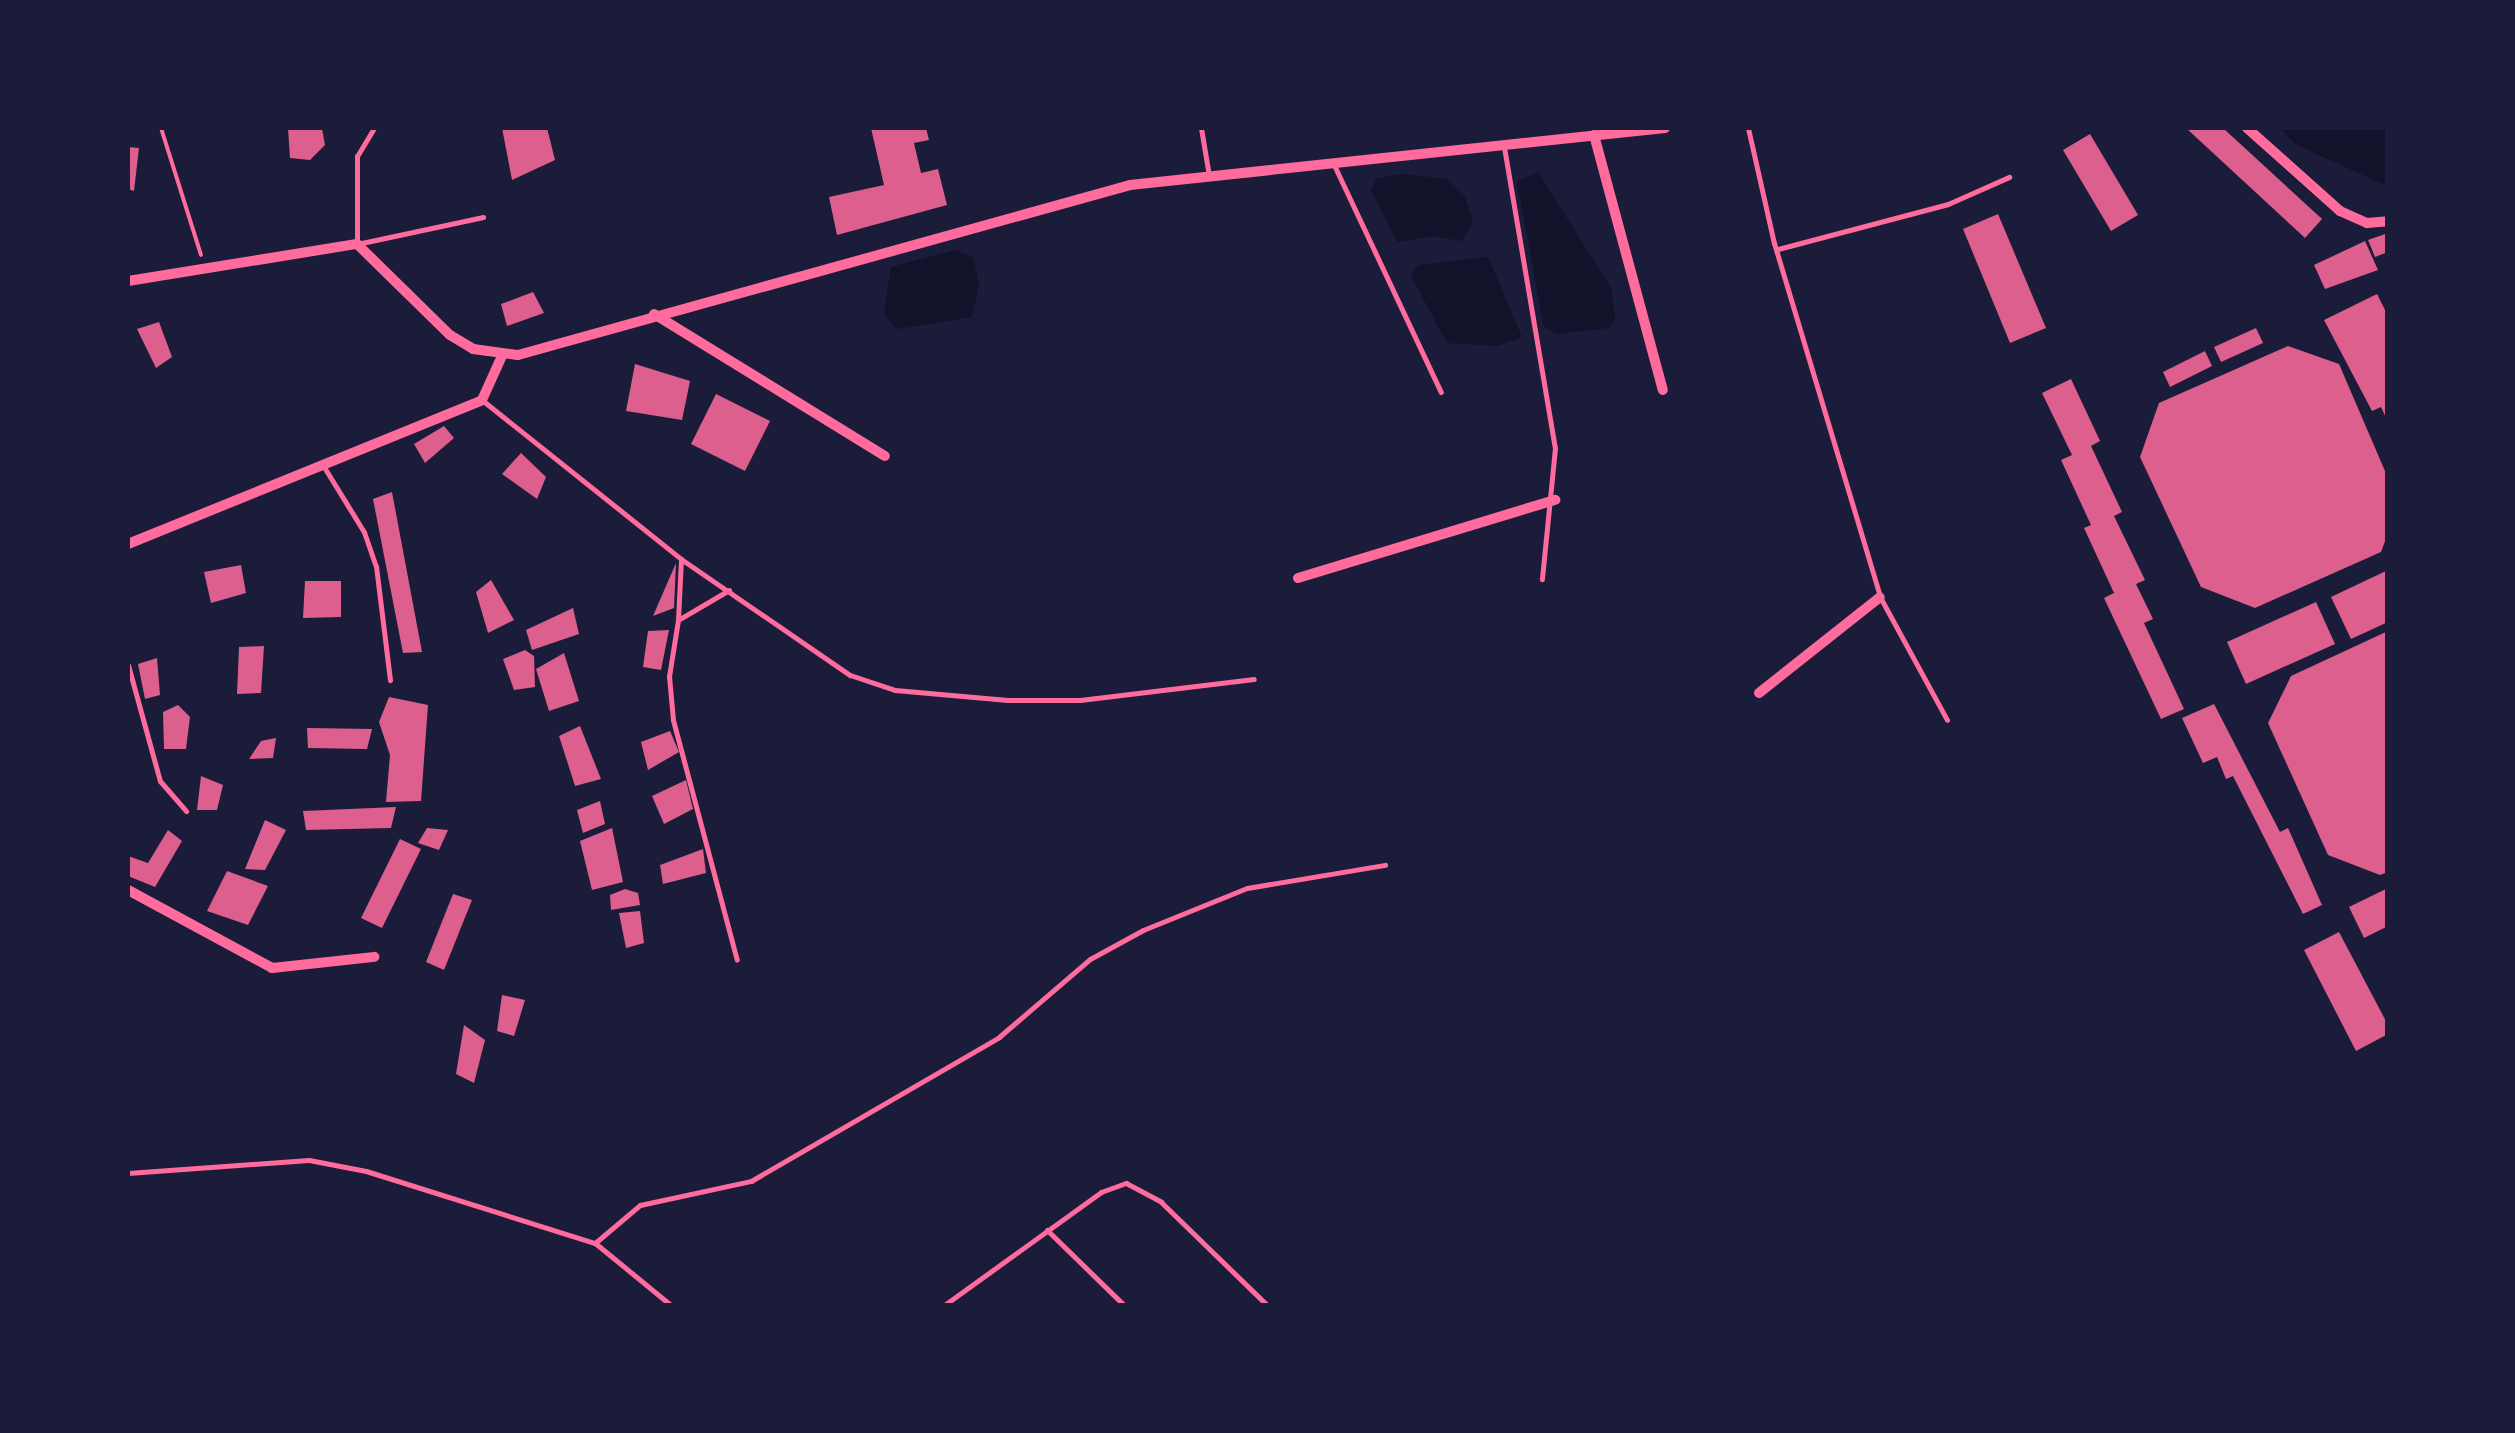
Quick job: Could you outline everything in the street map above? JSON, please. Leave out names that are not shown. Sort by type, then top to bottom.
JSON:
[{"type":"street","points":[[128,280],[357,244],[450,335],[473,350],[502,356],[544,351],[654,314],[1067,198],[1210,176],[1665,128]]},
{"type":"street","points":[[2248,128],[2340,212],[2383,222]]},
{"type":"street","points":[[1594,135],[1663,390]]},
{"type":"street","points":[[654,314],[885,456]]},
{"type":"street","points":[[128,544],[482,400],[502,356]]},
{"type":"street","points":[[1298,578],[1555,500]]},
{"type":"street","points":[[1758,693],[1880,597]]},
{"type":"street","points":[[128,890],[272,968],[374,957]]},
{"type":"lane","points":[[374,128],[357,156],[357,244],[483,217]]},
{"type":"lane","points":[[1201,128],[1210,176]]},
{"type":"lane","points":[[1748,128],[1778,249],[1880,597],[1947,720]]},
{"type":"lane","points":[[1504,148],[1548,377],[1555,500],[1542,578]]},
{"type":"lane","points":[[1334,164],[1441,392]]},
{"type":"lane","points":[[1778,249],[1948,204],[2010,177]]},
{"type":"lane","points":[[482,400],[680,559],[850,675],[894,690],[1080,700],[1254,679]]},
{"type":"lane","points":[[322,465],[364,532],[376,566],[390,680]]},
{"type":"lane","points":[[680,559],[678,620],[668,648],[673,720],[737,960]]},
{"type":"lane","points":[[678,620],[729,590]]},
{"type":"lane","points":[[128,665],[160,781],[186,812]]},
{"type":"lane","points":[[595,1244],[640,1205],[752,1181],[999,1037],[1090,959],[1143,930],[1246,888],[1385,864]]},
{"type":"lane","points":[[128,1173],[310,1160],[366,1171],[595,1244],[672,1306]]},
{"type":"lane","points":[[943,1306],[1102,1192],[1126,1184],[1144,1190],[1268,1306]]},
{"type":"lane","points":[[1046,1230],[1125,1306]]},
{"type":"path","points":[[162,128],[205,269]]},
{"type":"shaded area","points":[[2279,128],[2387,128],[2387,186],[2295,144]]},
{"type":"shaded area","points":[[1538,172],[1611,288],[1615,319],[1608,328],[1557,334],[1544,327],[1517,182]]},
{"type":"shaded area","points":[[1406,174],[1446,179],[1465,197],[1473,222],[1462,241],[1432,236],[1398,242],[1371,191],[1377,178]]},
{"type":"shaded area","points":[[955,250],[973,257],[979,284],[972,317],[897,329],[884,313],[891,267]]},
{"type":"shaded area","points":[[1488,257],[1522,337],[1498,346],[1447,343],[1411,276],[1418,265]]},
{"type":"building","points":[[288,128],[322,128],[325,145],[310,160],[290,158]]},
{"type":"building","points":[[502,128],[547,128],[555,160],[512,180]]},
{"type":"building","points":[[871,128],[926,128],[929,140],[914,143],[921,173],[938,169],[947,205],[837,235],[829,197],[884,185]]},
{"type":"building","points":[[2186,128],[2223,128],[2322,219],[2305,238]]},
{"type":"building","points":[[2090,134],[2138,215],[2111,231],[2063,150]]},
{"type":"building","points":[[128,147],[139,148],[134,191],[128,189]]},
{"type":"building","points":[[1998,214],[2046,328],[2010,343],[1963,229]]},
{"type":"building","points":[[2388,233],[2388,252],[2375,257],[2368,240]]},
{"type":"building","points":[[2365,241],[2378,270],[2325,289],[2314,265]]},
{"type":"building","points":[[533,292],[544,313],[507,326],[501,304]]},
{"type":"building","points":[[2377,294],[2388,316],[2388,422],[2381,407],[2372,411],[2324,320]]},
{"type":"building","points":[[159,322],[172,357],[156,368],[137,329]]},
{"type":"building","points":[[2256,328],[2263,343],[2221,362],[2214,347]]},
{"type":"building","points":[[2288,346],[2339,364],[2388,478],[2388,533],[2381,552],[2255,608],[2201,587],[2140,457],[2159,403]]},
{"type":"building","points":[[2205,351],[2212,366],[2170,387],[2163,372]]},
{"type":"building","points":[[635,364],[690,381],[682,420],[626,411]]},
{"type":"building","points":[[2071,379],[2100,441],[2091,446],[2122,512],[2114,516],[2145,580],[2136,584],[2153,619],[2144,623],[2184,709],[2161,719],[2104,598],[2114,593],[2084,528],[2091,525],[2061,460],[2072,455],[2042,393]]},
{"type":"building","points":[[716,394],[770,421],[745,471],[691,444]]},
{"type":"building","points":[[444,426],[454,438],[425,463],[414,444]]},
{"type":"building","points":[[521,453],[546,477],[537,499],[502,474]]},
{"type":"building","points":[[392,492],[422,652],[403,653],[373,499]]},
{"type":"building","points":[[676,563],[674,608],[653,616]]},
{"type":"building","points":[[241,565],[246,593],[211,603],[204,572]]},
{"type":"building","points":[[2388,570],[2388,622],[2351,639],[2331,597]]},
{"type":"building","points":[[491,580],[514,620],[488,633],[476,592]]},
{"type":"building","points":[[305,581],[341,581],[341,617],[303,618]]},
{"type":"building","points":[[2316,602],[2335,644],[2246,684],[2227,642]]},
{"type":"building","points":[[573,608],[579,634],[532,650],[526,630]]},
{"type":"building","points":[[669,630],[661,670],[643,667],[648,631]]},
{"type":"building","points":[[2388,631],[2388,872],[2380,875],[2328,855],[2268,723],[2291,676]]},
{"type":"building","points":[[264,646],[261,693],[237,694],[239,647]]},
{"type":"building","points":[[525,650],[534,656],[535,687],[514,690],[503,659]]},
{"type":"building","points":[[564,653],[579,701],[549,711],[536,669]]},
{"type":"building","points":[[157,658],[160,695],[145,699],[138,664]]},
{"type":"building","points":[[389,697],[428,705],[421,801],[386,802],[390,755],[379,722]]},
{"type":"building","points":[[2214,704],[2280,832],[2288,828],[2322,905],[2303,914],[2233,776],[2226,779],[2217,757],[2203,763],[2182,718]]},
{"type":"building","points":[[178,705],[190,717],[186,749],[164,749],[163,712]]},
{"type":"building","points":[[580,726],[601,779],[575,786],[559,736]]},
{"type":"building","points":[[307,728],[372,729],[367,749],[308,748]]},
{"type":"building","points":[[670,731],[679,752],[648,770],[641,742]]},
{"type":"building","points":[[276,738],[273,758],[249,759],[261,741]]},
{"type":"building","points":[[201,776],[223,785],[217,810],[197,810]]},
{"type":"building","points":[[686,780],[693,809],[664,824],[652,796]]},
{"type":"building","points":[[600,801],[605,824],[583,833],[577,810]]},
{"type":"building","points":[[396,807],[391,828],[306,830],[303,811]]},
{"type":"building","points":[[265,820],[286,830],[265,870],[245,869]]},
{"type":"building","points":[[427,828],[448,830],[439,850],[418,843]]},
{"type":"building","points":[[612,828],[623,882],[592,890],[580,841]]},
{"type":"building","points":[[168,830],[182,841],[155,887],[128,876],[128,856],[148,863]]},
{"type":"building","points":[[400,839],[421,849],[382,928],[361,918]]},
{"type":"building","points":[[703,849],[706,873],[663,884],[660,865]]},
{"type":"building","points":[[227,871],[268,886],[248,925],[207,911]]},
{"type":"building","points":[[2388,888],[2388,926],[2364,938],[2349,907]]},
{"type":"building","points":[[625,889],[638,893],[640,905],[611,910],[610,895]]},
{"type":"building","points":[[453,894],[472,900],[444,970],[426,962]]},
{"type":"building","points":[[640,911],[644,943],[626,948],[619,913]]},
{"type":"building","points":[[2339,932],[2388,1025],[2388,1034],[2356,1051],[2304,950]]},
{"type":"building","points":[[502,995],[525,1000],[514,1036],[497,1031]]},
{"type":"building","points":[[464,1025],[485,1040],[474,1083],[456,1074]]}]
